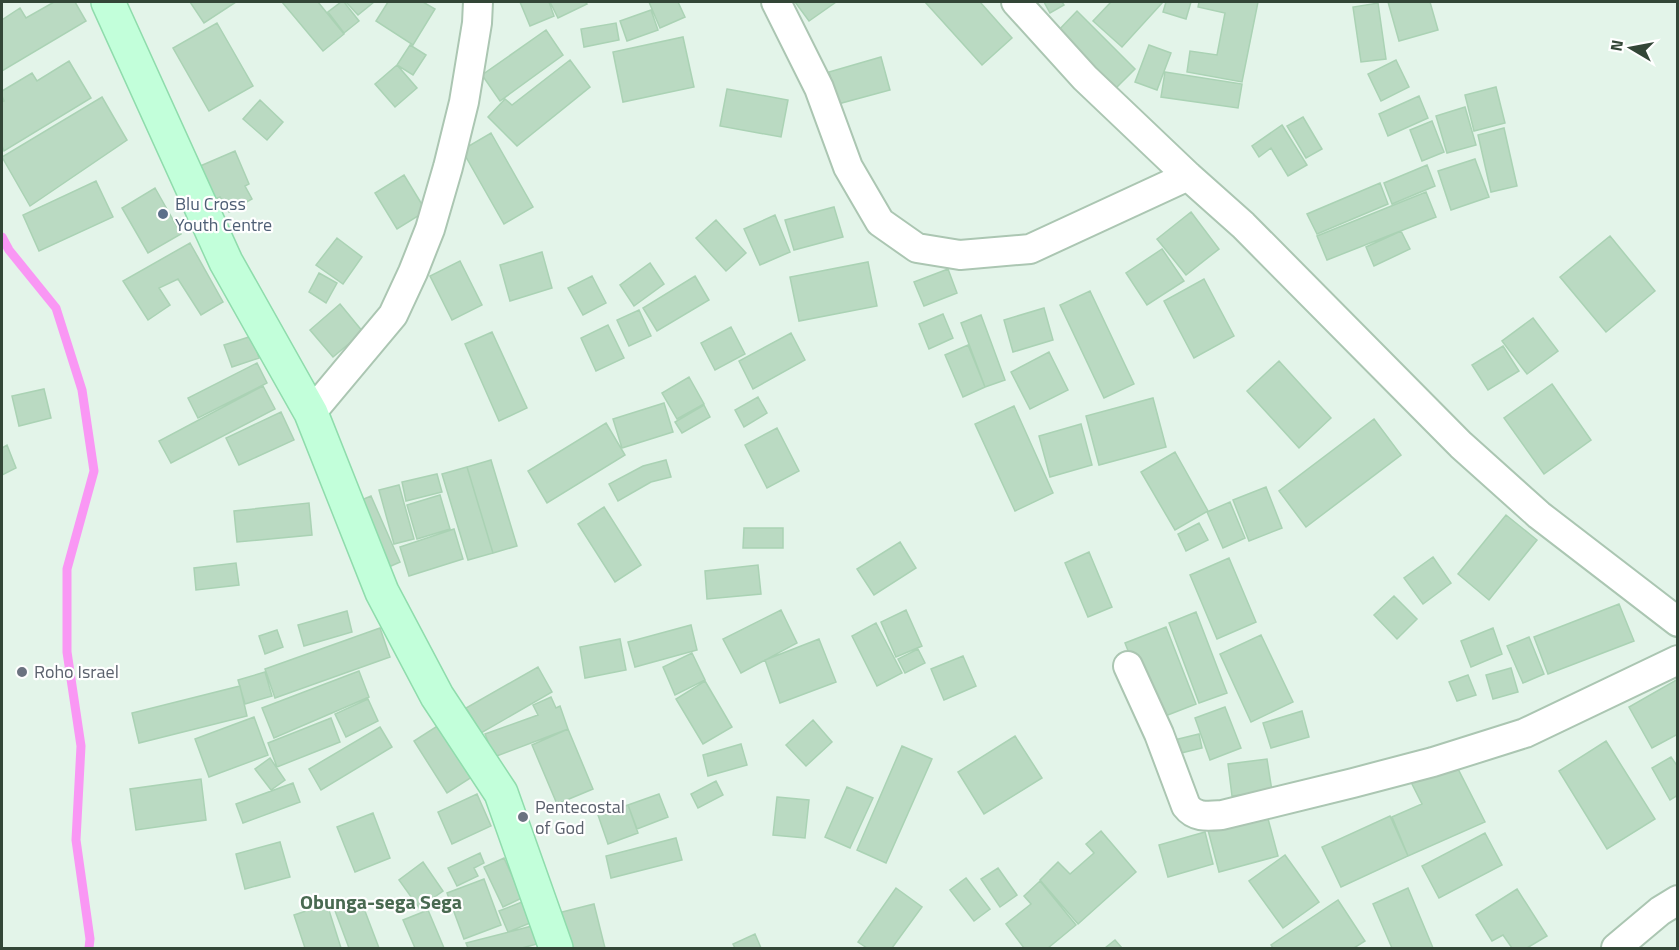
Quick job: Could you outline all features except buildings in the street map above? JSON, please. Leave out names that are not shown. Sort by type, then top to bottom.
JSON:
[{"type":"street","points":[[108,2],[226,262],[311,413],[382,592],[436,696],[501,793],[556,948]]},
{"type":"street","points":[[311,413],[393,315],[414,273],[430,229],[464,102],[477,23],[478,2]]},
{"type":"street","points":[[776,2],[819,88],[848,167],[880,222],[917,248],[960,255],[1030,249],[1188,176]]},
{"type":"street","points":[[1016,2],[1085,78],[1243,225],[1470,453],[1539,515],[1677,621]]},
{"type":"street","points":[[1128,666],[1159,735],[1186,806],[1190,812],[1204,817],[1222,815],[1353,783],[1432,762],[1525,733],[1677,660]]},
{"type":"street","points":[[1616,948],[1660,911],[1677,900]]},
{"type":"waterway","points":[[2,237],[9,250],[56,308],[82,390],[94,471],[67,569],[67,652],[81,746],[76,840],[90,939],[89,948]]},
{"type":"place","name":"Blu Cross Youth Centre","points":[[163,214]]},
{"type":"place","name":"Roho Israel","points":[[22,672]]},
{"type":"place","name":"Pentecostal of God","points":[[523,817]]},
{"type":"district","name":"Obunga-sega Sega","points":[[381,902]]}]
